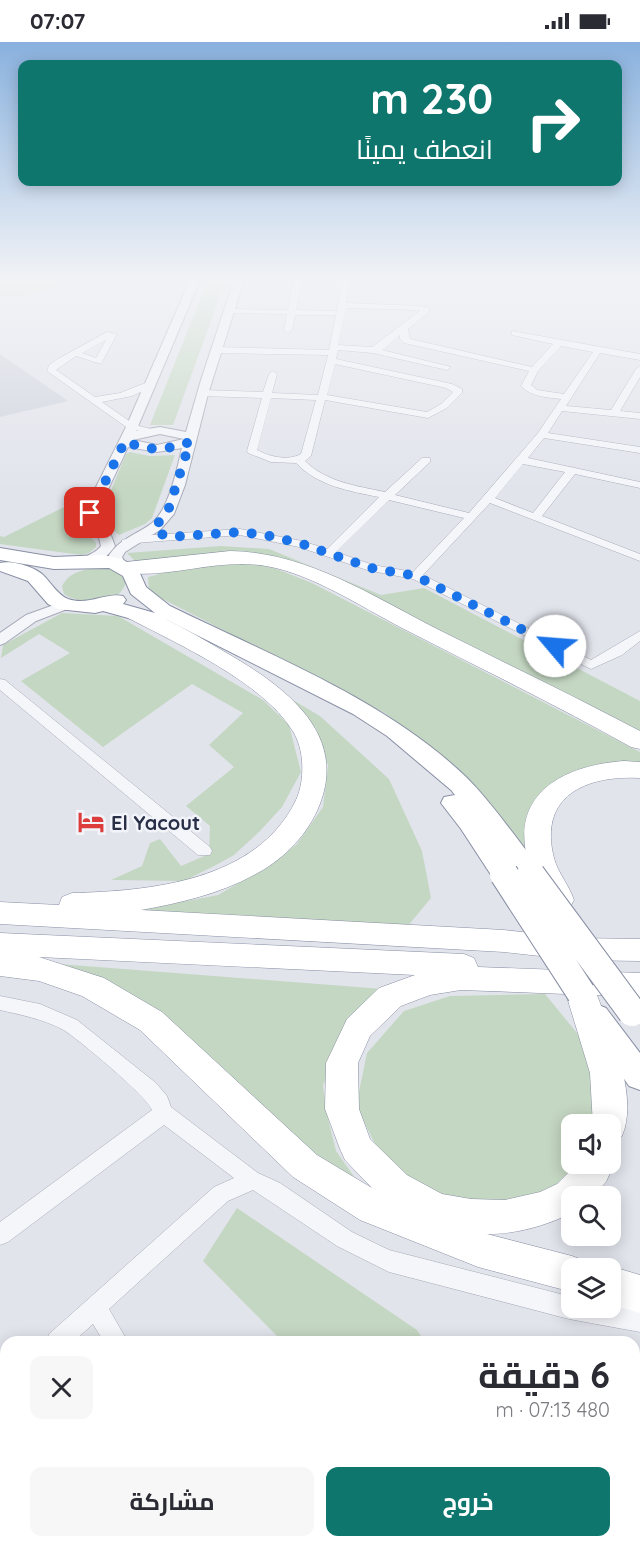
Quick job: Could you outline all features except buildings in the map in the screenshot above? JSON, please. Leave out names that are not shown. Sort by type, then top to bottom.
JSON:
[{"type":"highway","points":[[0,554],[39,562],[104,561],[126,571],[143,594],[163,610],[351,704],[395,731],[459,784],[531,875],[571,931],[637,1007]]},
{"type":"highway","points":[[126,571],[216,557],[273,561],[342,590],[640,741]]},
{"type":"highway","points":[[55,598],[48,587],[51,579],[58,572],[81,563]]},
{"type":"highway","points":[[0,565],[30,574],[55,598],[87,608],[103,605],[125,596],[126,571]]},
{"type":"highway","points":[[103,605],[149,617],[313,697],[398,751],[425,773],[470,823],[606,1031],[640,1077]]},
{"type":"highway","points":[[0,904],[82,904],[162,897],[207,885],[251,865],[288,836],[308,805],[315,783],[313,753],[305,730],[286,705],[252,680],[204,651],[135,614]]},
{"type":"highway","points":[[571,931],[558,893],[542,864],[537,832],[543,807],[553,794],[576,779],[616,769],[640,770]]},
{"type":"highway","points":[[0,913],[504,941],[576,949],[640,950]]},
{"type":"highway","points":[[504,941],[640,935]]},
{"type":"highway","points":[[0,944],[640,973]]},
{"type":"highway","points":[[0,964],[39,969],[93,987],[151,1022],[305,1166],[373,1209],[478,1249],[561,1271]]},
{"type":"highway","points":[[591,1174],[569,1196],[544,1208],[505,1217],[471,1216],[437,1210],[395,1187],[357,1149],[342,1109],[342,1063],[358,1028],[390,997],[428,983],[461,978],[637,1007]]},
{"type":"highway","points":[[581,993],[606,1063],[610,1114]]},
{"type":"highway","points":[[621,1288],[640,1294]]},
{"type":"street","points":[[81,563],[101,555],[108,546],[105,536],[91,524],[90,513],[165,350]]},
{"type":"street","points":[[126,571],[115,557],[126,542],[155,527],[168,511],[216,350]]},
{"type":"street","points":[[223,350],[332,354],[371,350]]},
{"type":"street","points":[[300,461],[306,456],[333,350]]},
{"type":"street","points":[[374,350],[447,367]]},
{"type":"street","points":[[444,350],[534,370]]},
{"type":"street","points":[[552,350],[534,370],[526,382],[527,388],[534,392],[565,397]]},
{"type":"street","points":[[416,576],[488,499],[542,435],[598,350]]},
{"type":"street","points":[[599,350],[640,357]]},
{"type":"street","points":[[75,353],[54,365],[51,371],[91,400],[128,435],[153,450],[171,448],[191,440]]},
{"type":"street","points":[[202,393],[344,399],[428,415],[444,406],[459,391],[456,388],[332,354]]},
{"type":"street","points":[[614,413],[640,369]]},
{"type":"street","points":[[273,374],[252,451],[261,456],[300,461],[310,472],[327,480],[471,517]]},
{"type":"street","points":[[91,400],[117,398],[151,384]]},
{"type":"street","points":[[559,408],[640,416]]},
{"type":"street","points":[[128,435],[171,430],[191,440]]},
{"type":"street","points":[[542,435],[640,450]]},
{"type":"street","points":[[328,553],[426,460]]},
{"type":"street","points":[[521,460],[640,485]]},
{"type":"street","points":[[536,517],[572,471]]},
{"type":"street","points":[[488,499],[640,558]]},
{"type":"street","points":[[155,527],[156,532],[169,537]]},
{"type":"street","points":[[126,542],[246,533],[285,540],[371,568],[416,576],[591,665],[618,652],[640,635]]},
{"type":"street","points":[[0,640],[55,598]]},
{"type":"street","points":[[0,683],[204,851]]},
{"type":"street","points":[[0,1003],[40,1011],[71,1024],[149,1089],[160,1102],[162,1112],[252,1180],[264,1183],[367,1253],[569,1308],[640,1321]]},
{"type":"street","points":[[0,1235],[155,1121],[162,1112]]},
{"type":"street","points":[[64,1336],[222,1194],[252,1180]]},
{"type":"street","points":[[95,1307],[113,1336]]},
{"type":"shaded area","points":[[0,354],[68,401],[0,417]]},
{"type":"green space","points":[[180,350],[200,350],[173,425],[150,425]]},
{"type":"green space","points":[[130,452],[150,456],[175,455],[152,518],[145,524],[119,535],[104,523],[102,512],[126,454]]},
{"type":"green space","points":[[79,506],[78,524],[96,543],[96,547],[89,553],[81,555],[0,544],[0,536],[4,537],[62,508]]},
{"type":"green space","points":[[221,546],[269,549],[381,595],[424,588],[640,701],[640,740],[273,560],[137,563],[127,553]]},
{"type":"green space","points":[[248,563],[274,568],[312,583],[640,752],[640,773],[606,774],[556,793],[533,859],[469,780],[385,713],[149,592],[148,577],[199,564]]},
{"type":"green space","points":[[97,568],[114,570],[124,577],[126,581],[123,589],[116,596],[89,602],[64,594],[62,586],[72,575]]},
{"type":"green space","points":[[62,613],[118,616],[263,700],[289,725],[301,772],[282,807],[234,855],[184,881],[111,880],[142,866],[150,843],[160,839],[181,866],[209,854],[210,826],[186,806],[234,767],[209,745],[243,713],[192,684],[103,747],[21,681],[70,653],[39,634],[1,658],[3,645]]},
{"type":"green space","points":[[286,696],[320,716],[389,779],[422,851],[431,898],[407,927],[141,910],[218,895],[266,867],[297,844],[323,807],[328,765],[316,728]]},
{"type":"green space","points":[[46,963],[383,989],[348,1019],[323,1086],[336,1151],[367,1195],[328,1168],[209,1060]]},
{"type":"green space","points":[[545,994],[586,1044],[597,1101],[596,1114],[561,1114],[561,1174],[572,1174],[540,1198],[494,1207],[458,1200],[413,1184],[378,1150],[356,1106],[367,1053],[404,1011],[450,996]]},
{"type":"green space","points":[[237,1208],[417,1330],[421,1336],[277,1336],[203,1261]]},
{"type":"place","name":"El Yacout","points":[[91,822]]},
{"type":"route","points":[[90,513],[125,441],[153,450],[171,448],[190,442],[168,511],[154,531],[169,537],[240,532],[265,535],[302,544],[371,568],[416,576],[555,646]]}]
